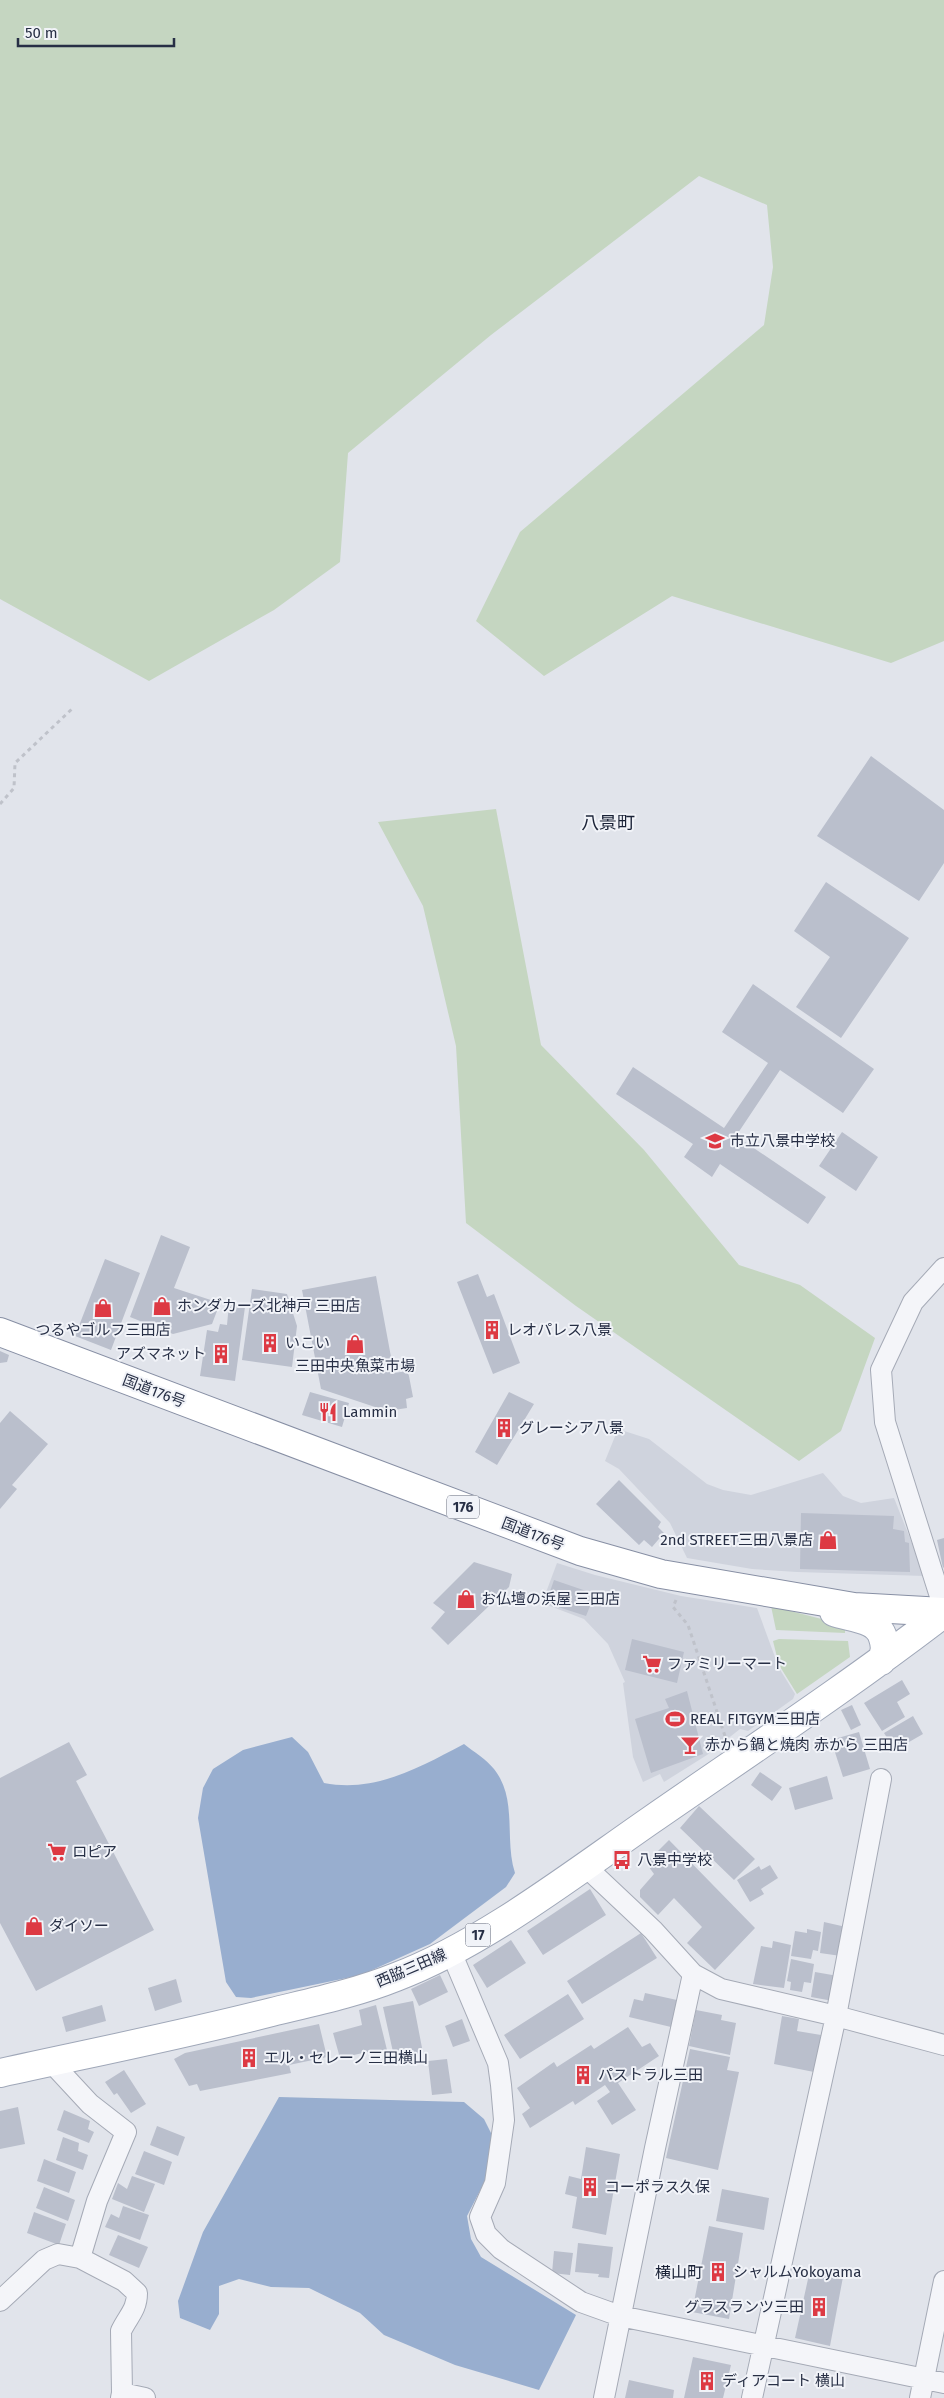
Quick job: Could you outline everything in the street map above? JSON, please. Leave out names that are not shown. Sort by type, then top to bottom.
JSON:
[{"type":"main road","name":"国道176号","points":[[0,1332],[580,1551],[660,1574],[773,1593],[854,1606],[944,1612]]},
{"type":"main road","points":[[773,1593],[871,1622],[879,1628],[885,1645],[884,1654],[886,1657]]},
{"type":"main road","name":"西脇三田線","points":[[0,2073],[209,2028],[350,1992],[397,1977],[451,1952],[585,1866],[886,1657],[944,1612]]},
{"type":"main road","name":"西脇三田線","points":[[886,1657],[944,1637]]},
{"type":"street","points":[[944,1268],[913,1302],[881,1370],[885,1422],[944,1612]]},
{"type":"street","points":[[752,2398],[836,2016],[882,1779]]},
{"type":"street","points":[[585,1866],[653,1930],[693,1974],[721,1989],[836,2016],[944,2045]]},
{"type":"street","points":[[451,1952],[498,2063],[504,2120],[494,2183],[480,2217],[486,2234],[501,2249],[581,2302],[620,2316],[763,2346],[930,2387],[944,2281]]},
{"type":"street","points":[[604,2398],[693,1974]]},
{"type":"street","points":[[51,2062],[90,2104],[126,2132],[97,2200],[80,2258]]},
{"type":"street","points":[[0,2301],[44,2260],[58,2254],[80,2258],[124,2281],[137,2293],[134,2312],[125,2322],[121,2331],[122,2396],[145,2398]]},
{"type":"path","points":[[0,804],[14,788],[15,763],[74,707]]},
{"type":"path","points":[[678,1592],[673,1607],[688,1625],[727,1740]]},
{"type":"shaded area","points":[[618,1429],[649,1439],[707,1484],[723,1490],[751,1495],[823,1473],[843,1496],[861,1503],[894,1498],[925,1576],[752,1569],[687,1558],[670,1523],[619,1469],[605,1461]]},
{"type":"shaded area","points":[[557,1563],[595,1575],[681,1596],[757,1608],[779,1668],[795,1694],[793,1699],[748,1731],[740,1729],[707,1755],[664,1782],[660,1774],[643,1782],[633,1757],[623,1683],[625,1682],[608,1644],[584,1619],[542,1603]]},
{"type":"green space","points":[[0,0],[944,0],[944,641],[891,663],[672,596],[544,676],[476,621],[520,532],[764,325],[773,267],[767,205],[699,176],[491,335],[348,453],[340,562],[274,610],[149,681],[0,599]]},
{"type":"green space","points":[[496,809],[541,1045],[644,1150],[739,1265],[800,1285],[875,1338],[841,1431],[799,1461],[576,1306],[466,1223],[456,1046],[423,906],[378,822]]},
{"type":"green space","points":[[771,1606],[845,1625],[845,1633],[776,1630]]},
{"type":"green space","points":[[779,1639],[848,1641],[850,1657],[797,1694],[779,1665],[773,1641]]},
{"type":"water","points":[[292,1737],[308,1752],[324,1783],[343,1785],[380,1781],[397,1776],[464,1744],[491,1765],[506,1793],[510,1847],[515,1873],[506,1887],[430,1944],[361,1975],[251,1998],[236,1997],[226,1982],[198,1818],[203,1788],[213,1769],[243,1750]]},
{"type":"water","points":[[279,2097],[464,2102],[484,2119],[494,2139],[488,2175],[467,2216],[471,2239],[481,2257],[576,2315],[539,2390],[455,2365],[384,2335],[360,2313],[309,2288],[271,2287],[239,2279],[219,2286],[219,2314],[210,2330],[180,2318],[178,2301],[203,2232]]},
{"type":"building","points":[[871,756],[944,810],[944,863],[919,901],[817,836]]},
{"type":"building","points":[[826,882],[909,938],[841,1038],[796,1007],[830,957],[794,931]]},
{"type":"building","points":[[753,984],[874,1069],[843,1113],[780,1070],[736,1136],[826,1197],[808,1224],[720,1164],[712,1177],[684,1157],[693,1144],[616,1094],[633,1067],[724,1128],[768,1063],[722,1032]]},
{"type":"building","points":[[842,1132],[878,1157],[856,1191],[819,1166]]},
{"type":"building","points":[[161,1235],[190,1247],[174,1288],[220,1303],[212,1324],[173,1334],[130,1317]]},
{"type":"building","points":[[105,1259],[140,1273],[111,1350],[75,1336]]},
{"type":"building","name":"レオパレス八景","points":[[478,1274],[487,1297],[494,1294],[520,1363],[493,1374],[457,1282]]},
{"type":"building","points":[[376,1276],[394,1373],[408,1371],[413,1397],[406,1399],[407,1408],[387,1411],[321,1389],[302,1290]]},
{"type":"building","name":"いこい","points":[[252,1289],[287,1294],[297,1326],[292,1367],[242,1360]]},
{"type":"building","name":"アズマネット","points":[[229,1304],[245,1307],[235,1381],[200,1376],[207,1330],[218,1332],[220,1324],[227,1325]]},
{"type":"building","points":[[0,1351],[9,1355],[7,1362],[0,1363]]},
{"type":"building","points":[[310,1392],[349,1403],[342,1427],[302,1415]]},
{"type":"building","name":"グレーシア八景","points":[[509,1392],[534,1404],[497,1465],[475,1452]]},
{"type":"building","points":[[10,1411],[48,1444],[12,1485],[17,1489],[0,1509],[0,1423]]},
{"type":"building","points":[[619,1480],[661,1522],[658,1527],[664,1533],[652,1547],[644,1540],[639,1545],[596,1504]]},
{"type":"building","points":[[801,1513],[894,1516],[893,1529],[904,1531],[905,1542],[909,1543],[910,1572],[800,1569]]},
{"type":"building","points":[[944,1538],[944,1567],[943,1568],[937,1540]]},
{"type":"building","points":[[474,1562],[512,1574],[509,1587],[448,1645],[431,1628],[445,1612],[433,1603]]},
{"type":"building","points":[[554,1580],[595,1594],[586,1616],[546,1603]]},
{"type":"building","points":[[632,1639],[684,1652],[677,1683],[625,1670]]},
{"type":"building","points":[[902,1680],[910,1694],[897,1702],[905,1717],[882,1731],[864,1703]]},
{"type":"building","points":[[687,1691],[703,1754],[651,1773],[635,1719],[669,1708],[665,1699]]},
{"type":"building","points":[[852,1705],[861,1725],[851,1730],[841,1710]]},
{"type":"building","points":[[913,1716],[923,1734],[895,1750],[884,1733]]},
{"type":"building","points":[[859,1732],[870,1769],[843,1777],[831,1740]]},
{"type":"building","name":"ロピア","points":[[69,1742],[87,1775],[76,1781],[154,1930],[36,1991],[0,1923],[0,1778]]},
{"type":"building","points":[[760,1772],[782,1787],[772,1801],[751,1785]]},
{"type":"building","points":[[827,1776],[833,1799],[795,1810],[789,1788]]},
{"type":"building","points":[[699,1806],[755,1859],[734,1880],[680,1828]]},
{"type":"building","points":[[669,1840],[755,1928],[715,1970],[687,1943],[702,1927],[674,1898],[658,1915],[640,1897],[640,1890],[654,1874],[646,1863]]},
{"type":"building","points":[[770,1865],[778,1878],[761,1889],[764,1894],[750,1902],[737,1880],[759,1866],[761,1870]]},
{"type":"building","points":[[590,1889],[606,1915],[543,1955],[527,1931]]},
{"type":"building","points":[[824,1922],[846,1927],[841,1956],[820,1953]]},
{"type":"building","points":[[807,1929],[821,1932],[818,1951],[813,1950],[811,1959],[791,1956],[795,1931],[807,1933]]},
{"type":"building","points":[[641,1933],[657,1958],[582,2004],[567,1981]]},
{"type":"building","points":[[511,1940],[526,1963],[487,1988],[473,1965]]},
{"type":"building","points":[[773,1941],[791,1945],[784,1988],[753,1984],[761,1946],[772,1948]]},
{"type":"building","points":[[791,1959],[814,1964],[811,1983],[804,1982],[802,1992],[790,1990],[791,1982],[787,1981]]},
{"type":"building","points":[[815,1972],[838,1976],[833,2001],[811,1997]]},
{"type":"building","points":[[440,1975],[448,1992],[419,2006],[411,1989]]},
{"type":"building","points":[[176,1979],[182,2002],[155,2011],[148,1988]]},
{"type":"building","points":[[645,1993],[677,2000],[671,2027],[629,2017],[634,1999],[643,2001]]},
{"type":"building","points":[[568,1994],[584,2019],[520,2059],[504,2035]]},
{"type":"building","points":[[413,2001],[423,2053],[411,2055],[408,2048],[393,2052],[383,2007]]},
{"type":"building","points":[[102,2005],[106,2021],[66,2032],[62,2017]]},
{"type":"building","points":[[376,2005],[387,2050],[372,2053],[372,2051],[340,2058],[333,2033],[362,2025],[359,2010]]},
{"type":"building","points":[[696,2010],[722,2015],[721,2020],[736,2023],[730,2055],[689,2046]]},
{"type":"building","points":[[782,2016],[799,2019],[797,2031],[821,2035],[814,2072],[774,2064]]},
{"type":"building","points":[[462,2019],[470,2041],[453,2047],[445,2026]]},
{"type":"building","name":"エル・セレーノ三田横山","points":[[319,2024],[327,2057],[289,2065],[291,2073],[200,2091],[197,2084],[189,2086],[174,2059],[185,2053]]},
{"type":"building","name":"パストラル三田","points":[[628,2027],[642,2047],[650,2043],[659,2056],[618,2083],[636,2110],[612,2125],[597,2101],[610,2092],[605,2085],[575,2105],[573,2101],[530,2128],[522,2114],[530,2108],[517,2088],[554,2062],[557,2067],[591,2045],[594,2049]]},
{"type":"building","points":[[690,2049],[730,2057],[727,2070],[739,2072],[718,2170],[666,2158]]},
{"type":"building","points":[[447,2059],[452,2093],[432,2095],[428,2061]]},
{"type":"building","points":[[124,2070],[146,2104],[131,2113],[117,2093],[114,2095],[105,2082]]},
{"type":"building","points":[[18,2107],[25,2144],[0,2149],[0,2111]]},
{"type":"building","points":[[64,2110],[90,2121],[88,2129],[94,2132],[89,2143],[57,2130]]},
{"type":"building","points":[[157,2126],[185,2137],[178,2156],[150,2145]]},
{"type":"building","points":[[63,2137],[79,2143],[78,2151],[88,2155],[83,2170],[56,2160]]},
{"type":"building","name":"コーポラス久保","points":[[586,2147],[620,2154],[606,2235],[572,2228],[577,2197],[565,2194],[569,2176],[581,2179]]},
{"type":"building","points":[[144,2151],[172,2162],[164,2185],[135,2174]]},
{"type":"building","points":[[44,2159],[76,2172],[69,2193],[37,2181]]},
{"type":"building","points":[[132,2176],[155,2184],[144,2212],[112,2199],[118,2183],[127,2189]]},
{"type":"building","points":[[44,2187],[75,2200],[68,2221],[36,2208]]},
{"type":"building","points":[[722,2189],[769,2198],[764,2230],[716,2221]]},
{"type":"building","points":[[123,2206],[149,2215],[140,2240],[105,2227],[111,2214],[119,2218]]},
{"type":"building","points":[[34,2212],[66,2224],[59,2245],[27,2233]]},
{"type":"building","name":"シャルムYokoyama","points":[[709,2226],[743,2233],[729,2319],[692,2312]]},
{"type":"building","points":[[118,2235],[148,2247],[139,2268],[109,2255]]},
{"type":"building","points":[[578,2243],[613,2247],[609,2278],[598,2277],[599,2274],[575,2272]]},
{"type":"building","points":[[554,2251],[573,2253],[570,2275],[552,2273]]},
{"type":"building","name":"グラスランツ三田","points":[[810,2270],[843,2277],[830,2346],[795,2338]]},
{"type":"building","name":"ディアコート 横山","points":[[693,2357],[731,2365],[723,2398],[684,2398]]},
{"type":"building","points":[[629,2380],[674,2390],[673,2398],[625,2398]]},
{"type":"place","name":"市立八景中学校","points":[[715,1141]]},
{"type":"place","name":"ホンダカーズ北神戸 三田店","points":[[162,1306]]},
{"type":"place","name":"つるやゴルフ三田店","points":[[103,1308]]},
{"type":"place","name":"レオパレス八景","points":[[492,1330]]},
{"type":"place","name":"いこい","points":[[270,1343]]},
{"type":"place","name":"三田中央魚菜市場","points":[[355,1344]]},
{"type":"place","name":"アズマネット","points":[[221,1354]]},
{"type":"place","name":"Lammin","points":[[328,1412]]},
{"type":"place","name":"グレーシア八景","points":[[504,1428]]},
{"type":"place","name":"2nd STREET三田八景店","points":[[828,1540]]},
{"type":"place","name":"お仏壇の浜屋 三田店","points":[[466,1599]]},
{"type":"place","name":"ファミリーマート","points":[[652,1664]]},
{"type":"place","name":"REAL FITGYM三田店","points":[[675,1719]]},
{"type":"place","name":"赤から鍋と焼肉 赤から 三田店","points":[[690,1745]]},
{"type":"place","name":"ロピア","points":[[57,1852]]},
{"type":"place","name":"八景中学校","points":[[622,1860]]},
{"type":"place","name":"ダイソー","points":[[34,1926]]},
{"type":"place","name":"エル・セレーノ三田横山","points":[[249,2058]]},
{"type":"place","name":"パストラル三田","points":[[583,2075]]},
{"type":"place","name":"コーポラス久保","points":[[590,2187]]},
{"type":"place","name":"シャルムYokoyama","points":[[718,2272]]},
{"type":"place","name":"グラスランツ三田","points":[[819,2307]]},
{"type":"place","name":"ディアコート 横山","points":[[707,2381]]},
{"type":"district","name":"八景町","points":[[608,823]]},
{"type":"district","name":"横山町","points":[[679,2272]]}]
